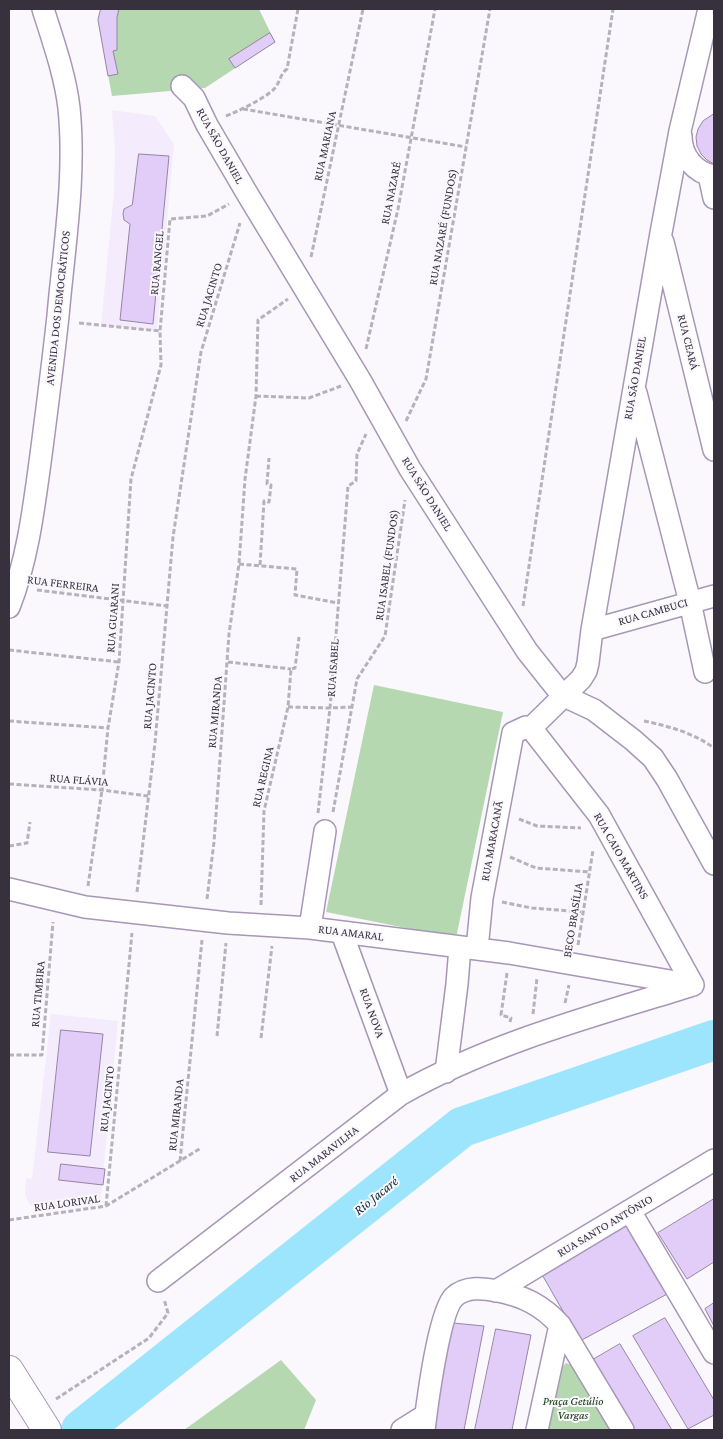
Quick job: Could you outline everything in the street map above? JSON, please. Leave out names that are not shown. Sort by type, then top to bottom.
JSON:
[{"type":"main road","points":[[9,1370],[41,1422]]},
{"type":"street","name":"AVENIDA DOS DEMOCRÁTICOS","points":[[9,607],[17,587],[30,532],[39,473],[57,321],[70,187],[69,107],[58,55],[43,9]]},
{"type":"street","points":[[709,9],[714,20]]},
{"type":"street","name":"RUA SĀO DANIEL","points":[[522,730],[581,679],[586,671],[661,233],[680,131],[709,9]]},
{"type":"street","name":"RUA SÃO DANIEL","points":[[182,86],[194,98],[207,125],[360,380],[410,468],[540,668],[562,695],[594,710],[653,758],[667,779],[714,864]]},
{"type":"street","points":[[680,131],[684,153],[690,163],[698,170],[711,176],[714,198]]},
{"type":"street","name":"RUA CEARÁ","points":[[661,233],[708,394],[714,450]]},
{"type":"street","points":[[634,387],[690,602],[706,672]]},
{"type":"street","name":"RUA CAMBUCI","points":[[592,630],[714,596]]},
{"type":"street","name":"RUA MARACANÃ","points":[[446,1072],[457,984],[482,898],[497,811],[522,730]]},
{"type":"street","name":"RUA CAIO MARTINS","points":[[522,730],[598,821],[693,985]]},
{"type":"street","points":[[310,928],[325,831]]},
{"type":"street","name":"RUA AMARAL","points":[[9,889],[85,907],[228,923],[310,928],[509,953],[693,985]]},
{"type":"street","name":"RUA NOVA","points":[[342,933],[402,1094]]},
{"type":"street","name":"RUA MARAVILHA","points":[[158,1281],[402,1094],[426,1080],[507,1045],[693,985]]},
{"type":"street","name":"RUA SANTO ANTÔNIO","points":[[496,1291],[714,1160]]},
{"type":"street","points":[[630,1211],[714,1352]]},
{"type":"street","points":[[402,1430],[425,1423],[444,1314],[453,1298],[462,1292],[479,1288],[516,1295],[536,1303],[550,1313],[560,1325],[623,1430]]},
{"type":"street","points":[[537,1430],[560,1325]]},
{"type":"path","points":[[207,125],[243,109],[274,89],[282,73],[287,69],[298,9]]},
{"type":"path","name":"RUA MARIANA","points":[[305,288],[363,9]]},
{"type":"path","name":"RUA NAZARÉ","points":[[360,380],[398,209],[435,9]]},
{"type":"path","name":"RUA NAZARÉ (FUNDOS)","points":[[395,443],[426,379],[490,9]]},
{"type":"path","points":[[519,636],[613,9]]},
{"type":"path","points":[[243,109],[466,147]]},
{"type":"path","name":"RUA RANGEL","points":[[160,331],[170,219],[207,216],[248,195]]},
{"type":"path","name":"RUA JACINTO","points":[[106,1206],[173,537],[201,352],[248,195]]},
{"type":"path","name":"RUA MIRANDA","points":[[180,1161],[204,920],[214,842],[229,634],[239,564],[245,479],[256,396],[258,320],[305,288]]},
{"type":"path","points":[[57,321],[160,331]]},
{"type":"path","name":"RUA GUARANI","points":[[85,907],[102,790],[108,728],[119,662],[131,479],[161,365],[160,331]]},
{"type":"path","points":[[256,396],[309,398],[360,380]]},
{"type":"path","name":"RUA ISABEL","points":[[325,831],[317,822],[330,708],[348,486],[356,481],[357,454],[376,410]]},
{"type":"path","points":[[260,565],[264,501],[270,502],[271,485],[267,484],[269,458]]},
{"type":"path","name":"RUA ISABEL (FUNDOS)","points":[[325,831],[330,826],[356,679],[385,636],[410,468]]},
{"type":"path","points":[[239,564],[297,569],[296,595],[338,603]]},
{"type":"path","name":"RUA FERREIRA","points":[[17,587],[167,606]]},
{"type":"path","name":"RUA REGINA","points":[[261,1038],[268,926],[264,811],[288,707],[291,669],[295,668],[299,637]]},
{"type":"path","points":[[9,650],[119,662]]},
{"type":"path","points":[[228,662],[291,669]]},
{"type":"path","points":[[288,707],[352,707]]},
{"type":"path","points":[[639,720],[665,725],[704,740],[714,748]]},
{"type":"path","points":[[9,721],[108,728]]},
{"type":"path","name":"RUA FLÁVIA","points":[[9,784],[102,790],[148,796]]},
{"type":"path","points":[[497,811],[537,826],[598,821]]},
{"type":"path","name":"BECO BRASÍLIA","points":[[559,1027],[575,964],[598,821]]},
{"type":"path","points":[[9,846],[27,843],[30,822]]},
{"type":"path","points":[[490,849],[536,868],[590,872]]},
{"type":"path","points":[[482,898],[532,908],[583,912]]},
{"type":"path","name":"RUA TIMBIRA","points":[[9,1055],[42,1055],[55,901]]},
{"type":"path","points":[[217,1036],[228,923]]},
{"type":"path","points":[[507,1045],[511,1018],[501,1015],[509,953]]},
{"type":"path","points":[[530,1037],[540,958]]},
{"type":"path","name":"RUA LORIVAL","points":[[9,1220],[106,1206],[201,1148]]},
{"type":"path","points":[[41,1422],[148,1338],[168,1313],[158,1281]]},
{"type":"shaded area","points":[[112,110],[155,116],[174,144],[157,331],[101,325],[114,192],[115,147]]},
{"type":"shaded area","points":[[51,1014],[118,1021],[101,1196],[92,1204],[40,1210],[28,1202],[25,1194],[26,1178],[32,1179]]},
{"type":"green space","points":[[101,9],[259,9],[275,42],[205,88],[112,96],[98,20]]},
{"type":"green space","points":[[374,685],[503,712],[456,938],[326,912]]},
{"type":"green space","points":[[281,1360],[316,1400],[304,1430],[184,1430]]},
{"type":"green space","name":"Praça Getúlio Vargas","points":[[566,1363],[572,1365],[612,1430],[545,1430],[561,1368]]},
{"type":"building","points":[[101,9],[119,9],[117,17],[117,50],[113,51],[118,74],[108,76],[98,20]]},
{"type":"building","points":[[270,33],[275,42],[235,68],[229,59]]},
{"type":"building","points":[[714,114],[714,164],[701,154],[697,146],[696,137],[703,121]]},
{"type":"building","points":[[139,154],[169,156],[153,324],[120,320],[130,224],[124,220],[123,214],[124,209],[132,205]]},
{"type":"building","points":[[61,1030],[103,1034],[90,1156],[48,1152]]},
{"type":"building","points":[[61,1164],[105,1169],[103,1185],[59,1180]]},
{"type":"building","points":[[714,1199],[714,1262],[687,1279],[658,1233]]},
{"type":"building","points":[[627,1220],[669,1293],[580,1341],[540,1271]]},
{"type":"building","points":[[714,1303],[714,1326],[705,1309]]},
{"type":"building","points":[[665,1318],[714,1400],[714,1415],[688,1429],[633,1336]]},
{"type":"building","points":[[453,1323],[484,1326],[464,1430],[432,1430]]},
{"type":"building","points":[[496,1329],[531,1335],[512,1430],[475,1430]]},
{"type":"building","points":[[620,1344],[672,1430],[633,1430],[591,1361]]},
{"type":"waterway","name":"Rio Jacaré","points":[[81,1430],[462,1127],[714,1040]]}]
